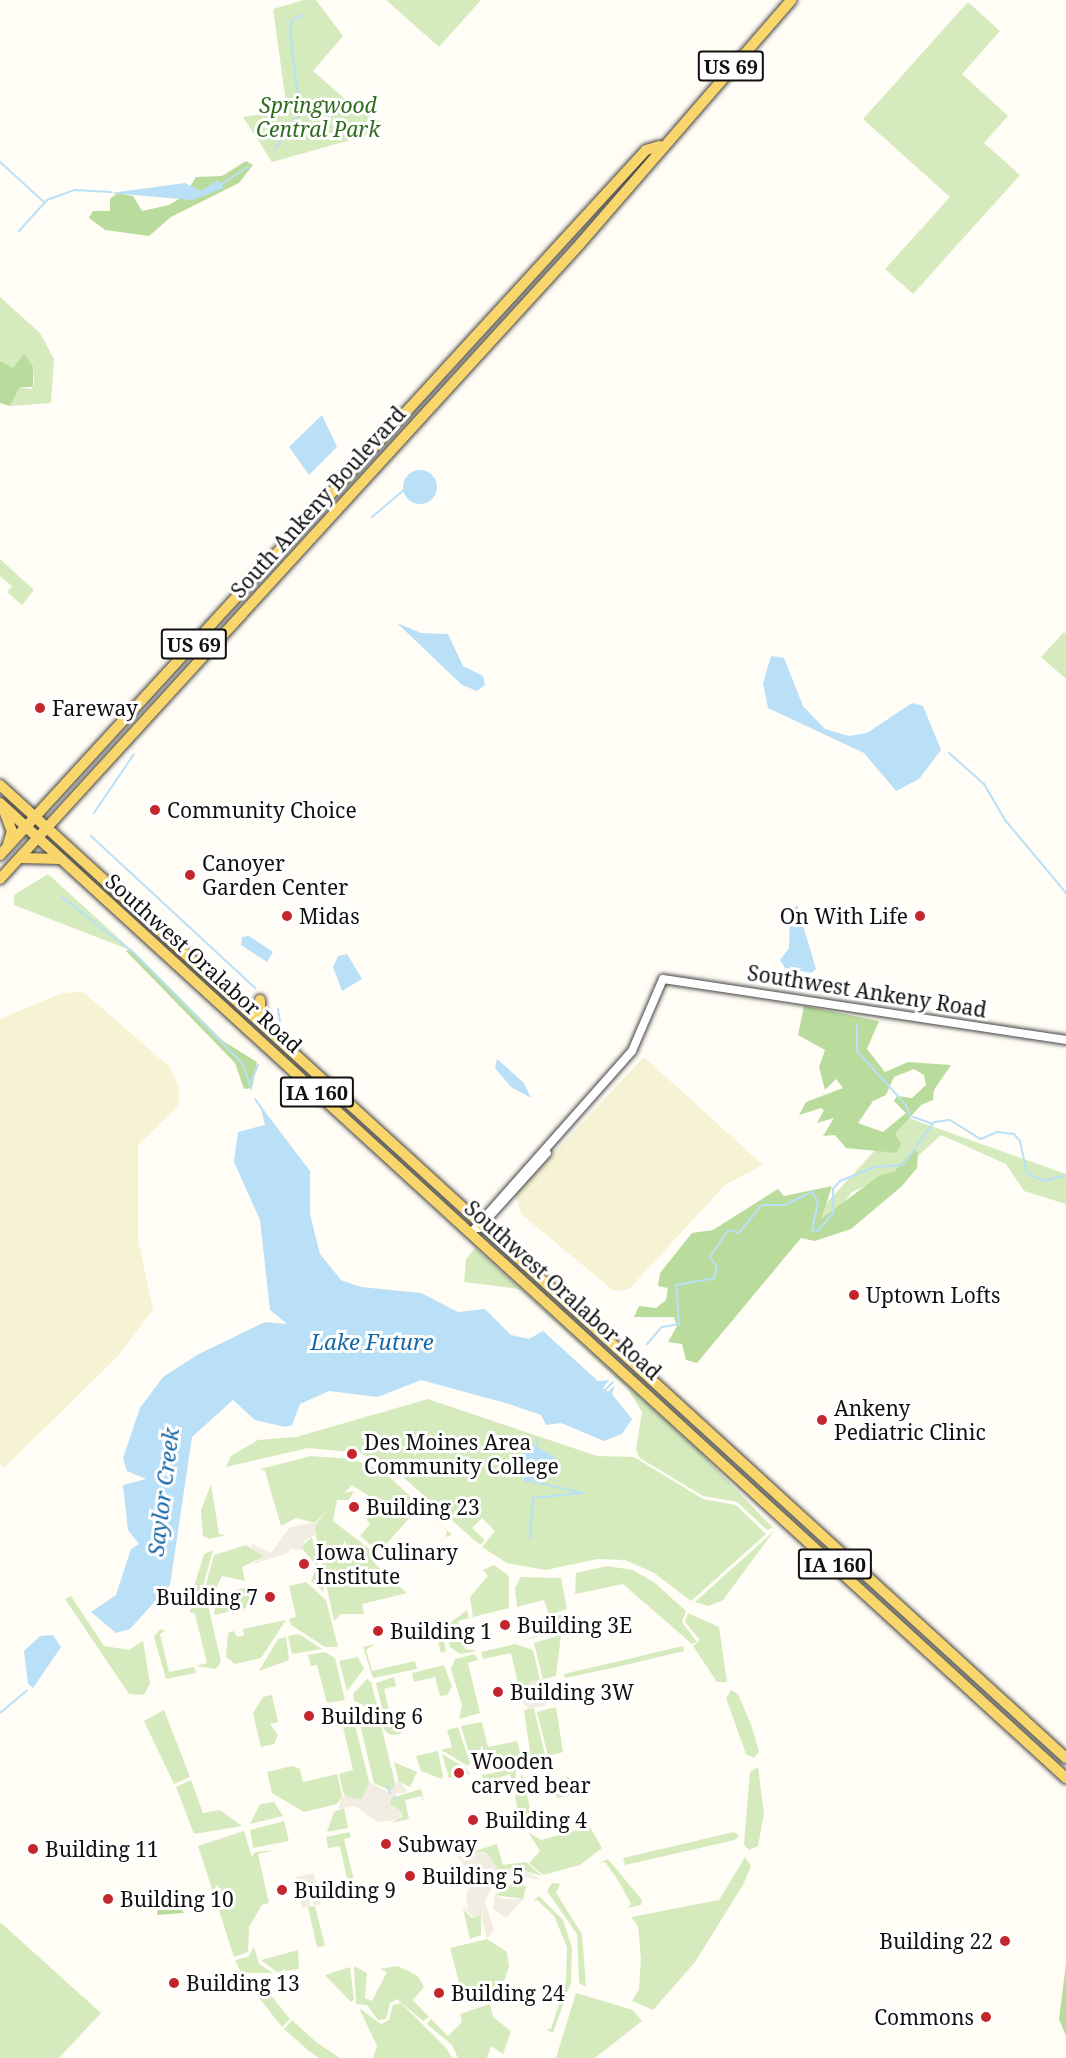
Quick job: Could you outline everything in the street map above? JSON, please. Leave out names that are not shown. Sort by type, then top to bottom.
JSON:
[{"type":"main road","name":"South Ankeny Boulevard","points":[[0,879],[20,858],[32,832],[41,821],[646,150],[659,146],[791,0]]},
{"type":"main road","name":"South Ankeny Boulevard","points":[[4,851],[32,832],[572,252],[658,155],[659,146]]},
{"type":"main road","name":"IA 160","points":[[0,785],[41,821]]},
{"type":"main road","name":"IA 160","points":[[0,803],[32,832]]},
{"type":"main road","points":[[0,803],[12,831],[4,851]]},
{"type":"main road","name":"Southwest Oralabor Road","points":[[41,821],[1066,1758]]},
{"type":"main road","name":"Southwest Oralabor Road","points":[[32,832],[1066,1778]]},
{"type":"main road","points":[[20,858],[61,859]]},
{"type":"main road","points":[[241,1003],[260,1000],[260,1020]]},
{"type":"street","name":"Southwest Ankeny Road","points":[[481,1223],[632,1051],[663,979],[1066,1040]]},
{"type":"street","points":[[471,1233],[481,1223]]},
{"type":"shaded area","points":[[83,992],[170,1067],[179,1087],[179,1105],[138,1145],[138,1238],[153,1310],[118,1356],[4,1468],[0,1463],[0,1019],[62,993]]},
{"type":"shaded area","points":[[644,1057],[763,1165],[725,1185],[629,1289],[614,1291],[521,1214],[515,1194]]},
{"type":"shaded area","points":[[315,1522],[316,1534],[304,1541],[302,1550],[289,1549],[289,1553],[250,1565],[264,1556],[251,1547],[253,1544],[271,1553],[290,1527]]},
{"type":"shaded area","points":[[545,1678],[546,1705],[528,1709],[522,1701],[530,1682]]},
{"type":"shaded area","points":[[398,1780],[408,1792],[396,1794],[388,1803],[403,1812],[398,1820],[377,1822],[355,1806],[338,1809],[342,1796],[362,1799],[369,1782],[390,1793]]},
{"type":"shaded area","points":[[475,1852],[488,1854],[499,1871],[520,1868],[542,1880],[513,1875],[494,1883],[485,1902],[494,1930],[487,1939],[481,1914],[475,1918],[463,1908],[468,1907],[466,1894],[474,1881],[483,1885],[457,1857]]},
{"type":"shaded area","points":[[314,1873],[321,1904],[314,1906],[311,1897],[309,1907],[302,1908],[295,1877]]},
{"type":"shaded area","points":[[495,1895],[503,1899],[523,1899],[506,1918],[493,1909]]},
{"type":"green space","name":"Springwood Central Park","points":[[304,0],[316,0],[343,36],[313,71],[355,108],[383,123],[365,136],[272,162],[243,117],[287,110],[273,9]]},
{"type":"green space","points":[[386,0],[481,0],[439,47]]},
{"type":"green space","points":[[968,2],[1000,31],[962,74],[1008,116],[984,143],[1020,175],[913,294],[885,269],[950,197],[863,119]]},
{"type":"green space","points":[[246,161],[253,165],[239,183],[171,217],[149,236],[105,230],[89,218],[93,211],[110,211],[110,199],[117,193],[133,196],[142,211],[169,205],[184,196],[196,177],[222,176]]},
{"type":"green space","points":[[0,297],[40,333],[54,359],[51,403],[10,406],[20,387],[32,389],[33,367],[13,368],[0,361]]},
{"type":"green space","points":[[24,354],[33,367],[33,387],[20,387],[10,406],[0,403],[0,361],[13,368]]},
{"type":"green space","points":[[0,559],[34,590],[22,605],[7,592],[12,586],[0,576]]},
{"type":"green space","points":[[1064,632],[1066,634],[1066,679],[1041,657]]},
{"type":"green space","points":[[48,874],[130,950],[14,905],[14,895]]},
{"type":"green space","points":[[130,948],[223,1041],[257,1062],[252,1088],[244,1089],[235,1063],[126,951]]},
{"type":"green space","points":[[804,1006],[879,1021],[867,1049],[885,1072],[908,1062],[951,1065],[934,1090],[933,1100],[921,1105],[895,1134],[901,1144],[897,1153],[846,1148],[835,1135],[823,1136],[834,1118],[817,1123],[824,1110],[821,1108],[799,1115],[806,1102],[843,1088],[836,1079],[825,1090],[819,1067],[825,1050],[798,1035]],"holes":[[[914,1069],[924,1075],[926,1085],[912,1098],[897,1096],[894,1101],[906,1113],[883,1132],[858,1123],[873,1101],[886,1095],[894,1077]]]},
{"type":"green space","points":[[906,1117],[1066,1174],[1066,1204],[1024,1191],[1006,1164],[941,1135],[905,1168],[852,1192],[827,1224],[805,1226]]},
{"type":"green space","points":[[913,1150],[918,1152],[917,1168],[902,1186],[851,1229],[815,1241],[801,1238],[697,1363],[686,1360],[682,1344],[668,1342],[677,1326],[674,1317],[634,1317],[639,1306],[656,1308],[666,1300],[668,1288],[658,1286],[660,1273],[692,1233],[713,1230],[778,1189],[784,1196],[832,1186],[821,1219],[880,1175],[894,1172]]},
{"type":"green space","points":[[475,1248],[697,1449],[773,1528],[767,1530],[737,1502],[703,1496],[640,1458],[636,1450],[642,1412],[628,1389],[519,1289],[464,1282],[466,1259]]},
{"type":"green space","points":[[428,1399],[597,1456],[634,1457],[703,1499],[736,1505],[766,1534],[691,1601],[654,1573],[625,1560],[597,1559],[546,1570],[507,1563],[482,1547],[495,1531],[482,1518],[472,1528],[485,1540],[480,1545],[395,1470],[360,1453],[308,1448],[226,1467],[231,1456],[258,1440],[296,1437]]},
{"type":"green space","points":[[311,1456],[352,1459],[384,1472],[452,1535],[445,1537],[447,1531],[427,1512],[421,1517],[415,1512],[379,1552],[360,1536],[370,1524],[364,1515],[377,1501],[352,1485],[315,1523],[296,1518],[281,1526],[265,1471],[260,1469]]},
{"type":"green space","points":[[211,1484],[219,1534],[226,1535],[210,1539],[203,1536],[201,1510]]},
{"type":"green space","points":[[354,1491],[349,1500],[337,1500],[333,1521],[376,1554],[375,1564],[407,1593],[362,1604],[364,1614],[341,1614],[334,1621],[314,1526],[342,1493]]},
{"type":"green space","points":[[774,1531],[723,1600],[709,1606],[695,1602]]},
{"type":"green space","points":[[312,1537],[324,1592],[311,1581],[317,1566],[301,1547]]},
{"type":"green space","points":[[246,1545],[265,1556],[242,1567],[245,1581],[222,1576],[208,1605],[221,1662],[216,1669],[196,1666],[207,1663],[195,1614],[189,1612],[205,1588],[214,1555]]},
{"type":"green space","points":[[213,1550],[203,1587],[187,1609],[204,1554]]},
{"type":"green space","points":[[494,1565],[509,1576],[509,1608],[473,1617],[470,1597],[488,1576],[483,1570]]},
{"type":"green space","points":[[607,1566],[633,1570],[655,1583],[686,1611],[682,1622],[697,1642],[692,1644],[623,1584],[575,1594],[576,1573]]},
{"type":"green space","points":[[521,1577],[561,1578],[567,1609],[549,1615],[544,1600],[517,1607],[515,1588]]},
{"type":"green space","points":[[306,1582],[326,1600],[338,1647],[325,1647],[291,1625],[289,1619],[296,1617],[289,1586]]},
{"type":"green space","points":[[247,1587],[251,1607],[214,1615],[217,1595]]},
{"type":"green space","points":[[71,1596],[104,1646],[129,1650],[143,1641],[150,1684],[144,1695],[129,1694],[65,1599]]},
{"type":"green space","points":[[467,1610],[469,1618],[458,1621],[465,1649],[477,1651],[460,1654],[450,1647],[445,1627]]},
{"type":"green space","points":[[688,1613],[719,1627],[727,1682],[717,1682],[693,1646],[700,1640],[685,1622]]},
{"type":"green space","points":[[566,1614],[562,1630],[524,1640],[551,1630],[550,1617]]},
{"type":"green space","points":[[286,1620],[261,1658],[235,1664],[226,1657],[228,1633],[234,1631],[237,1637],[244,1635],[243,1629]]},
{"type":"green space","points":[[440,1623],[446,1651],[441,1653],[436,1634],[417,1638],[415,1628]]},
{"type":"green space","points":[[160,1629],[165,1631],[160,1634],[169,1672],[194,1667],[196,1673],[166,1679],[154,1637]]},
{"type":"green space","points":[[299,1634],[322,1649],[292,1654],[288,1636]]},
{"type":"green space","points":[[561,1635],[556,1676],[543,1679],[534,1643]]},
{"type":"green space","points":[[286,1637],[289,1660],[259,1671],[278,1639]]},
{"type":"green space","points":[[375,1644],[366,1650],[372,1671],[415,1661],[417,1669],[373,1678],[363,1647]]},
{"type":"green space","points":[[515,1644],[533,1650],[540,1680],[531,1682],[522,1701],[511,1653],[483,1659],[481,1652]]},
{"type":"green space","points":[[683,1646],[684,1651],[565,1678],[564,1674]]},
{"type":"green space","points":[[325,1652],[335,1658],[345,1700],[327,1703],[317,1665],[311,1666],[308,1655]]},
{"type":"green space","points":[[475,1654],[478,1660],[468,1663],[480,1713],[459,1719],[462,1705],[451,1669],[455,1659]]},
{"type":"green space","points":[[358,1657],[364,1669],[347,1691],[339,1661]]},
{"type":"green space","points":[[444,1665],[452,1687],[447,1695],[440,1696],[435,1677],[414,1682],[412,1673]]},
{"type":"green space","points":[[394,1677],[396,1686],[384,1689],[389,1710],[383,1712],[376,1683]]},
{"type":"green space","points":[[367,1679],[371,1682],[379,1713],[354,1701],[353,1694]]},
{"type":"green space","points":[[731,1690],[738,1694],[752,1727],[759,1752],[754,1758],[746,1754],[726,1698]]},
{"type":"green space","points":[[272,1695],[278,1722],[270,1724],[278,1735],[274,1744],[261,1747],[253,1713],[263,1697]]},
{"type":"green space","points":[[556,1707],[563,1752],[548,1756],[537,1712]]},
{"type":"green space","points":[[356,1708],[380,1721],[396,1787],[393,1792],[374,1783]]},
{"type":"green space","points":[[534,1708],[545,1755],[531,1759],[524,1710]]},
{"type":"green space","points":[[164,1710],[190,1777],[174,1784],[144,1721]]},
{"type":"green space","points":[[339,1710],[355,1725],[370,1786],[362,1799],[353,1801],[344,1795],[339,1774],[353,1770]]},
{"type":"green space","points":[[394,1713],[402,1716],[405,1724],[402,1732],[394,1735],[386,1732],[383,1724],[386,1716]]},
{"type":"green space","points":[[482,1722],[488,1747],[517,1741],[523,1761],[474,1770],[461,1726]]},
{"type":"green space","points":[[458,1727],[470,1763],[468,1766],[441,1750],[452,1747],[447,1730]]},
{"type":"green space","points":[[438,1751],[442,1779],[421,1771],[416,1756]]},
{"type":"green space","points":[[442,1754],[466,1768],[470,1774],[449,1778]]},
{"type":"green space","points":[[394,1762],[417,1772],[410,1787],[399,1782]]},
{"type":"green space","points":[[292,1766],[300,1769],[303,1782],[337,1774],[342,1796],[337,1804],[304,1812],[272,1793],[267,1772]]},
{"type":"green space","points":[[758,1767],[764,1814],[758,1846],[749,1850],[744,1845],[750,1772]]},
{"type":"green space","points":[[516,1768],[516,1794],[510,1774],[484,1783],[482,1775]]},
{"type":"green space","points":[[522,1773],[533,1822],[520,1826],[513,1819],[519,1814],[515,1798]]},
{"type":"green space","points":[[569,1777],[575,1794],[558,1798],[547,1782]]},
{"type":"green space","points":[[191,1780],[203,1813],[220,1810],[242,1826],[194,1834],[176,1787]]},
{"type":"green space","points":[[421,1789],[424,1802],[421,1796],[405,1800],[409,1819],[392,1823],[403,1816],[388,1806],[392,1798]]},
{"type":"green space","points":[[274,1802],[283,1816],[250,1824],[260,1804]]},
{"type":"green space","points":[[344,1808],[348,1828],[327,1832],[334,1812]]},
{"type":"green space","points":[[586,1820],[602,1848],[580,1865],[543,1875],[529,1863],[540,1851],[528,1832],[541,1840],[581,1829]]},
{"type":"green space","points":[[284,1821],[289,1841],[253,1848],[250,1830]]},
{"type":"green space","points":[[244,1831],[252,1857],[255,1852],[275,1850],[258,1854],[269,1903],[262,1905],[249,1927],[248,1952],[234,1957],[198,1846]]},
{"type":"green space","points":[[349,1832],[351,1837],[344,1839],[354,1881],[349,1888],[340,1846],[328,1848],[326,1837]]},
{"type":"green space","points":[[734,1832],[739,1836],[735,1840],[625,1865],[623,1858]]},
{"type":"green space","points":[[497,1844],[503,1865],[526,1862],[542,1876],[515,1868],[499,1871],[484,1852],[463,1855]]},
{"type":"green space","points":[[745,1857],[751,1866],[743,1885],[695,1962],[653,2010],[632,2001],[639,1989],[641,1959],[638,1926],[631,1917],[719,1900]]},
{"type":"green space","points":[[608,1859],[642,1900],[641,1905],[627,1908],[631,1904],[618,1880],[605,1862],[599,1863]]},
{"type":"green space","points":[[514,1883],[526,1886],[523,1899],[495,1895]]},
{"type":"green space","points":[[552,1883],[560,1884],[556,1893],[582,1934],[586,1987],[579,1983],[577,1934],[547,1891]]},
{"type":"green space","points":[[539,1896],[563,1920],[572,1948],[571,1982],[553,2033],[546,2029],[551,2029],[566,1981],[567,1947],[554,1916],[537,1900],[532,1902]]},
{"type":"green space","points":[[158,1903],[180,1906],[184,1913],[157,1915]]},
{"type":"green space","points":[[315,1906],[325,1946],[317,1947],[308,1907]]},
{"type":"green space","points":[[463,1909],[472,1918],[481,1914],[481,1935],[470,1939]]},
{"type":"green space","points":[[0,1922],[101,2013],[59,2058],[0,2058]]},
{"type":"green space","points":[[487,1939],[507,1952],[509,1967],[501,1989],[474,2001],[461,1990],[450,1948]]},
{"type":"green space","points":[[254,1947],[259,1964],[273,1973],[241,1973],[235,1960],[248,1957]]},
{"type":"green space","points":[[298,1950],[299,1969],[277,1972],[261,1960]]},
{"type":"green space","points":[[1066,1964],[1066,2036],[1059,2019]]},
{"type":"green space","points":[[354,1966],[367,1973],[365,1998],[372,2001],[387,1972],[380,1969],[398,1966],[418,1976],[424,1987],[413,2000],[429,2017],[423,2021],[397,1999],[390,2003],[386,2019],[378,2020],[367,2005],[356,2004]]},
{"type":"green space","points":[[350,1967],[354,2000],[351,2002],[325,1975]]},
{"type":"green space","points":[[261,1983],[290,2019],[282,2027],[256,1994]]},
{"type":"green space","points":[[576,1993],[633,2010],[642,2021],[595,2058],[556,2058]]},
{"type":"green space","points":[[401,2003],[447,2049],[452,2058],[373,2058],[377,2046],[359,2008],[381,2024],[389,2020],[393,2005]]},
{"type":"green space","points":[[490,2004],[493,2017],[511,2031],[503,2054],[491,2046],[487,2058],[458,2058],[452,2045],[427,2024],[431,2019],[448,2036],[462,2022],[460,2014]]},
{"type":"green space","points":[[292,2020],[316,2042],[340,2058],[319,2058],[309,2051],[284,2029]]},
{"type":"water","points":[[218,180],[224,188],[192,200],[110,193],[185,183],[201,191]]},
{"type":"water","points":[[322,415],[337,447],[309,475],[289,447]]},
{"type":"water","points":[[420,470],[432,475],[437,487],[432,499],[420,504],[408,499],[403,487],[408,475]]},
{"type":"water","points":[[397,623],[421,633],[448,634],[463,666],[483,676],[485,685],[477,691],[462,685]]},
{"type":"water","points":[[771,656],[784,658],[803,706],[825,729],[849,736],[867,733],[912,703],[923,706],[941,750],[919,779],[896,791],[864,753],[768,708],[763,683]]},
{"type":"water","points":[[797,905],[816,969],[811,973],[785,968],[780,960],[789,948],[790,912]]},
{"type":"water","points":[[249,936],[273,952],[267,962],[241,945],[242,937]]},
{"type":"water","points":[[347,954],[362,979],[342,991],[333,967],[338,956]]},
{"type":"water","points":[[497,1059],[524,1083],[531,1098],[511,1087],[495,1068]]},
{"type":"water","name":"Lake Future","points":[[260,1105],[310,1171],[310,1214],[320,1254],[341,1280],[361,1287],[421,1293],[458,1312],[485,1309],[511,1335],[529,1339],[543,1331],[598,1381],[609,1380],[603,1388],[608,1392],[615,1385],[612,1394],[632,1419],[622,1434],[604,1441],[561,1423],[546,1425],[541,1415],[509,1404],[421,1380],[378,1397],[329,1391],[300,1404],[292,1425],[285,1427],[255,1420],[233,1400],[192,1437],[170,1585],[130,1629],[116,1633],[91,1612],[116,1595],[131,1549],[139,1544],[128,1530],[123,1485],[146,1479],[127,1471],[123,1458],[140,1408],[163,1377],[197,1355],[265,1322],[287,1324],[270,1310],[260,1220],[234,1162],[238,1132],[265,1125]]},
{"type":"water","points":[[532,1444],[556,1458],[562,1472],[534,1475],[532,1482],[524,1482],[523,1452]]},
{"type":"water","points":[[53,1635],[61,1647],[33,1688],[28,1684],[24,1651],[40,1636]]},
{"type":"waterway","points":[[275,149],[300,114],[290,31],[292,20],[303,15]]},
{"type":"waterway","points":[[0,162],[44,202]]},
{"type":"waterway","points":[[220,185],[248,167]]},
{"type":"waterway","points":[[19,231],[47,200],[74,190],[111,192]]},
{"type":"waterway","points":[[372,517],[405,489]]},
{"type":"waterway","points":[[949,753],[984,784],[1005,820],[1066,893]]},
{"type":"waterway","points":[[94,813],[134,754]]},
{"type":"waterway","points":[[91,836],[255,988]]},
{"type":"waterway","points":[[62,897],[134,953],[243,1064],[251,1089]]},
{"type":"waterway","points":[[278,1009],[280,1021]]},
{"type":"waterway","points":[[857,1025],[857,1051],[906,1105],[910,1116],[933,1124]]},
{"type":"waterway","points":[[250,1084],[258,1065]]},
{"type":"waterway","points":[[255,1099],[262,1109]]},
{"type":"waterway","name":"Saylor Creek","points":[[647,1344],[662,1327],[679,1324],[676,1285],[714,1278],[717,1267],[710,1257],[728,1230],[739,1233],[762,1205],[785,1205],[812,1192],[818,1202],[812,1230],[818,1231],[833,1213],[833,1189],[840,1181],[875,1167],[903,1165],[934,1122],[950,1120],[981,1139],[997,1132],[1014,1134],[1020,1141],[1027,1173],[1044,1181],[1066,1175]]},
{"type":"waterway","name":"Saylor Creek","points":[[605,1390],[613,1382]]},
{"type":"waterway","points":[[536,1447],[538,1438]]},
{"type":"waterway","points":[[530,1539],[533,1498],[582,1493],[531,1481]]},
{"type":"waterway","name":"Saylor Creek","points":[[0,1713],[27,1690]]},
{"type":"waterway","points":[[387,1786],[390,1793]]},
{"type":"place","name":"Fareway","points":[[40,708]]},
{"type":"place","name":"Community Choice","points":[[155,810]]},
{"type":"place","name":"Canoyer Garden Center","points":[[190,875]]},
{"type":"place","name":"Midas","points":[[287,916]]},
{"type":"place","name":"On With Life","points":[[920,916]]},
{"type":"place","name":"Uptown Lofts","points":[[854,1295]]},
{"type":"place","name":"Ankeny Pediatric Clinic","points":[[822,1420]]},
{"type":"place","name":"Des Moines Area Community College","points":[[352,1454]]},
{"type":"place","name":"Building 23","points":[[354,1507]]},
{"type":"place","name":"Iowa Culinary Institute","points":[[304,1564]]},
{"type":"place","name":"Building 7","points":[[270,1597]]},
{"type":"place","name":"Building 3E","points":[[505,1625]]},
{"type":"place","name":"Building 1","points":[[378,1631]]},
{"type":"place","name":"Building 3W","points":[[498,1692]]},
{"type":"place","name":"Building 6","points":[[309,1716]]},
{"type":"place","name":"Wooden carved bear","points":[[459,1773]]},
{"type":"place","name":"Building 4","points":[[473,1820]]},
{"type":"place","name":"Subway","points":[[386,1844]]},
{"type":"place","name":"Building 11","points":[[33,1849]]},
{"type":"place","name":"Building 5","points":[[410,1876]]},
{"type":"place","name":"Building 9","points":[[282,1890]]},
{"type":"place","name":"Building 10","points":[[108,1899]]},
{"type":"place","name":"Building 22","points":[[1005,1941]]},
{"type":"place","name":"Building 13","points":[[174,1983]]},
{"type":"place","name":"Building 24","points":[[439,1993]]},
{"type":"place","name":"Commons","points":[[986,2017]]}]
